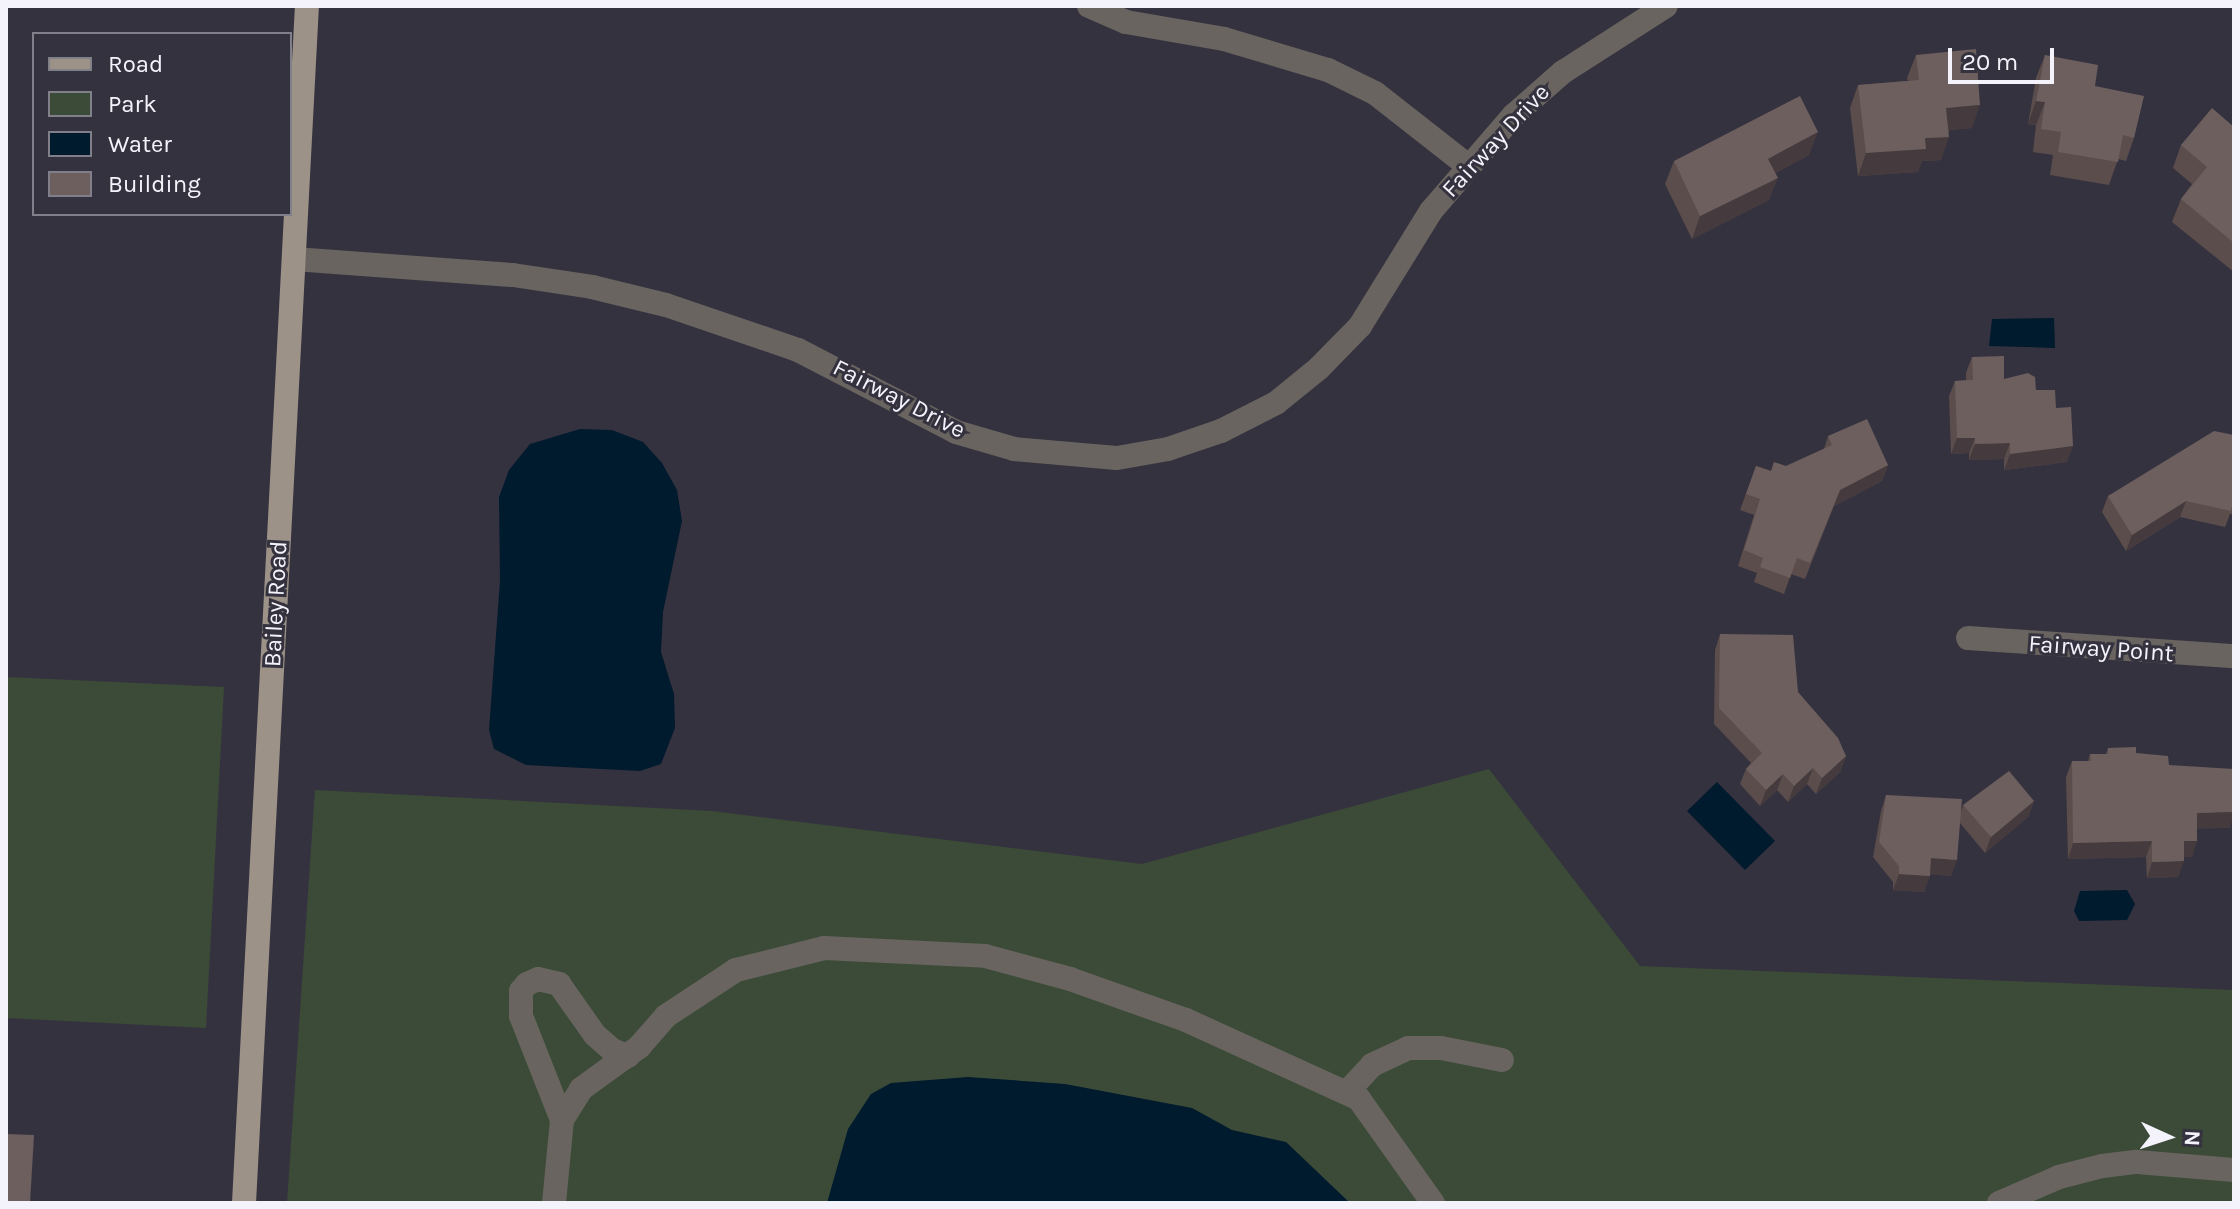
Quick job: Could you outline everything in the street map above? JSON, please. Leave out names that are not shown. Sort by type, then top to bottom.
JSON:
[{"type":"main road","name":"Bailey Road","points":[[244,1203],[307,6]]},
{"type":"street","points":[[1089,6],[1126,22],[1224,39],[1328,70],[1375,93],[1468,166]]},
{"type":"street","name":"Fairway Drive","points":[[294,259],[513,275],[651,301],[798,350],[956,432],[1014,449],[1117,458],[1221,431],[1276,403],[1308,377],[1360,326],[1431,211],[1468,166],[1563,72],[1666,6]]},
{"type":"street","name":"Fairway Point","points":[[1968,638],[2234,656]]},
{"type":"street","points":[[554,1203],[562,1120],[581,1089],[628,1056],[666,1016],[736,970],[824,948],[908,949],[985,956],[1070,979],[1186,1020],[1348,1091],[1433,1203]]},
{"type":"street","points":[[562,1120],[521,1016],[521,991],[527,984],[538,979],[559,984],[595,1035],[612,1050],[628,1056]]},
{"type":"street","points":[[1348,1091],[1372,1065],[1408,1048],[1441,1048],[1502,1060]]},
{"type":"street","points":[[1999,1203],[2059,1177],[2102,1166],[2137,1162],[2234,1170]]},
{"type":"green space","points":[[6,677],[224,687],[206,1028],[6,1018]]},
{"type":"green space","points":[[1489,769],[1640,966],[2234,990],[2234,1203],[287,1203],[315,790],[712,811],[1142,864]]},
{"type":"water","points":[[2054,318],[2055,348],[1989,346],[1992,319]]},
{"type":"water","points":[[580,429],[612,430],[643,442],[662,463],[677,490],[682,521],[663,612],[661,652],[674,694],[675,728],[661,764],[640,771],[526,765],[494,749],[489,730],[500,581],[499,497],[509,470],[530,444]]},
{"type":"water","points":[[1717,782],[1775,841],[1745,870],[1687,811]]},
{"type":"water","points":[[2127,890],[2135,904],[2127,920],[2079,921],[2074,911],[2080,891]]},
{"type":"water","points":[[968,1077],[1065,1084],[1192,1108],[1232,1130],[1286,1142],[1350,1203],[827,1203],[848,1129],[871,1094],[891,1083]]},
{"type":"building","points":[[1976,49],[1980,105],[1946,108],[1949,137],[1925,138],[1926,149],[1866,153],[1858,85],[1919,80],[1916,55]]},
{"type":"building","points":[[2045,55],[2098,65],[2095,86],[2144,96],[2134,138],[2123,135],[2118,162],[2058,152],[2061,132],[2041,129],[2045,102],[2036,101]]},
{"type":"building","points":[[1800,96],[1818,132],[1768,159],[1778,178],[1700,216],[1674,161]]},
{"type":"building","points":[[2212,108],[2234,127],[2234,243],[2181,199],[2207,167],[2181,145]]},
{"type":"building","points":[[2004,356],[2004,379],[2028,373],[2035,377],[2036,390],[2055,390],[2056,408],[2071,407],[2073,446],[2010,454],[2010,443],[1975,444],[1975,438],[1957,438],[1955,381],[1973,380],[1972,357]]},
{"type":"building","points":[[1867,419],[1888,465],[1840,490],[1810,563],[1797,558],[1790,578],[1760,567],[1763,558],[1744,550],[1760,499],[1746,494],[1756,466],[1771,471],[1774,462],[1786,466],[1832,445],[1828,436]]},
{"type":"building","points":[[2214,431],[2234,435],[2234,498],[2231,511],[2186,501],[2132,535],[2108,496]]},
{"type":"building","points":[[1720,634],[1793,635],[1798,692],[1838,738],[1846,756],[1822,778],[1813,768],[1794,786],[1783,774],[1766,790],[1746,769],[1762,753],[1719,708]]},
{"type":"building","points":[[2136,747],[2136,753],[2168,756],[2169,765],[2234,769],[2234,812],[2197,813],[2197,841],[2184,841],[2184,861],[2152,862],[2152,841],[2073,843],[2072,761],[2091,761],[2090,754],[2108,754],[2108,748]]},
{"type":"building","points":[[2009,771],[2034,801],[1991,837],[1963,805]]},
{"type":"building","points":[[1886,795],[1962,799],[1957,860],[1931,858],[1930,876],[1899,874],[1899,866],[1879,842]]},
{"type":"building","points":[[6,1134],[34,1135],[30,1203],[6,1203]]}]
